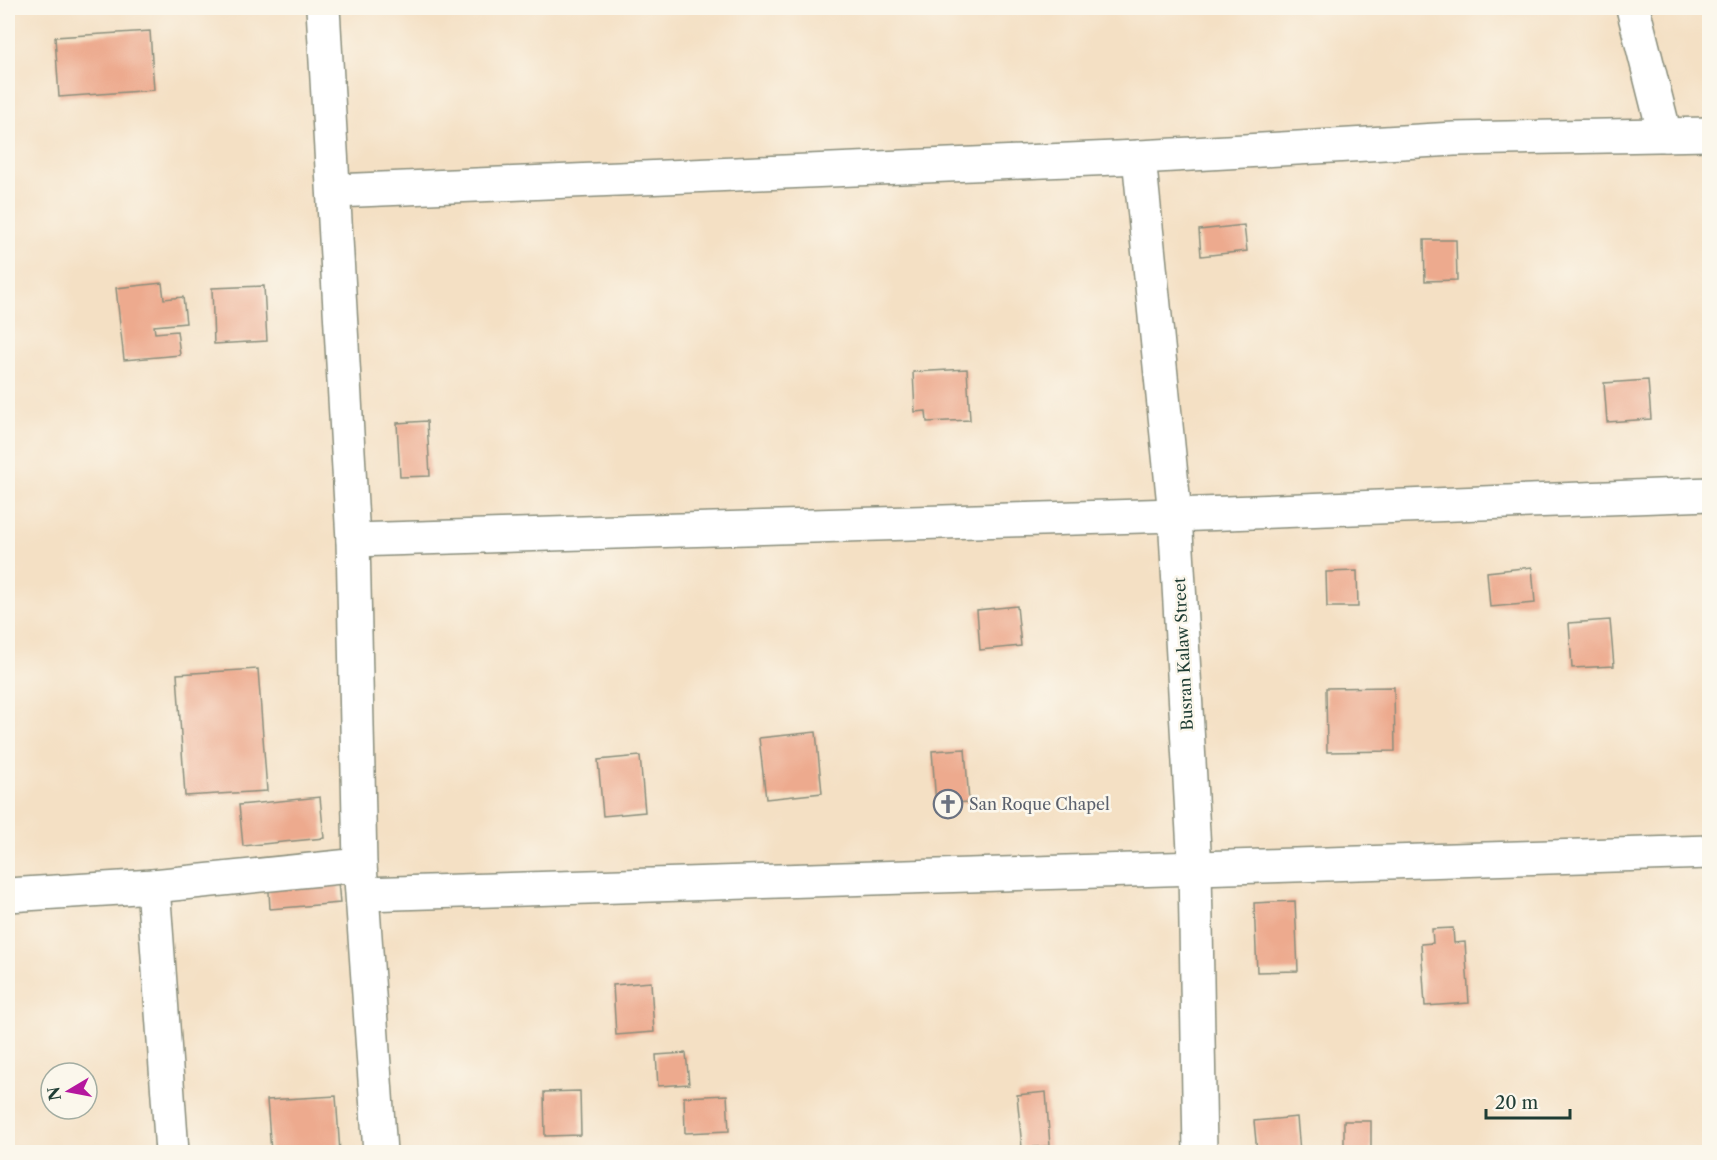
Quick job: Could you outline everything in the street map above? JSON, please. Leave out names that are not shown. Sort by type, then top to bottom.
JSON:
[{"type":"street","points":[[323,8],[353,540],[362,880],[380,1152]]},
{"type":"street","points":[[1633,8],[1665,135]]},
{"type":"street","points":[[334,190],[1139,157],[1454,139],[1710,134]]},
{"type":"street","name":"Busran Kalaw Street","points":[[1139,157],[1175,515],[1195,868],[1200,1152]]},
{"type":"street","points":[[353,540],[1175,515],[1710,494]]},
{"type":"street","points":[[8,895],[153,886],[362,880],[1195,868],[1710,852]]},
{"type":"street","points":[[153,886],[172,1152]]},
{"type":"building","points":[[150,31],[154,90],[59,97],[55,37]]},
{"type":"building","points":[[1244,225],[1247,251],[1201,256],[1199,230]]},
{"type":"building","points":[[1424,240],[1456,240],[1457,280],[1425,281]]},
{"type":"building","points":[[162,283],[164,299],[183,297],[186,323],[154,326],[155,333],[177,331],[180,355],[124,360],[116,288]]},
{"type":"building","points":[[264,286],[267,341],[214,344],[212,288]]},
{"type":"building","points":[[967,369],[970,420],[927,422],[926,411],[915,412],[913,372]]},
{"type":"building","points":[[1648,380],[1651,419],[1607,422],[1604,383]]},
{"type":"building","points":[[427,421],[430,476],[400,477],[397,423]]},
{"type":"building","points":[[1532,567],[1535,603],[1490,607],[1487,572]]},
{"type":"building","points":[[1357,571],[1358,607],[1327,607],[1326,572]]},
{"type":"building","points":[[1017,606],[1021,646],[980,650],[977,610]]},
{"type":"building","points":[[1610,620],[1614,666],[1572,668],[1569,623]]},
{"type":"building","points":[[258,669],[267,791],[185,796],[177,674]]},
{"type":"building","points":[[1394,687],[1395,751],[1327,752],[1326,688]]},
{"type":"building","points":[[816,732],[822,793],[766,799],[759,738]]},
{"type":"building","points":[[965,749],[969,802],[936,804],[932,751]]},
{"type":"building","points":[[640,756],[645,812],[603,816],[598,760]]},
{"type":"building","points":[[320,797],[324,838],[243,846],[239,805]]},
{"type":"building","points":[[337,869],[340,903],[270,909],[268,875]]},
{"type":"building","points":[[1295,901],[1298,971],[1257,972],[1254,903]]},
{"type":"building","points":[[1453,928],[1454,943],[1465,942],[1469,1003],[1425,1006],[1421,944],[1433,943],[1432,929]]},
{"type":"building","points":[[651,982],[654,1032],[616,1035],[613,985]]},
{"type":"building","points":[[686,1053],[689,1084],[658,1086],[656,1055]]},
{"type":"building","points":[[580,1091],[581,1135],[545,1136],[544,1092]]},
{"type":"building","points":[[1046,1092],[1050,1146],[1022,1148],[1017,1095]]},
{"type":"building","points":[[727,1095],[729,1131],[685,1133],[684,1097]]},
{"type":"building","points":[[336,1096],[340,1152],[271,1152],[267,1100]]},
{"type":"building","points":[[1297,1117],[1300,1152],[1257,1152],[1254,1121]]},
{"type":"building","points":[[1344,1121],[1371,1121],[1371,1152],[1344,1152]]},
{"type":"place","name":"San Roque Chapel","points":[[948,804]]}]
